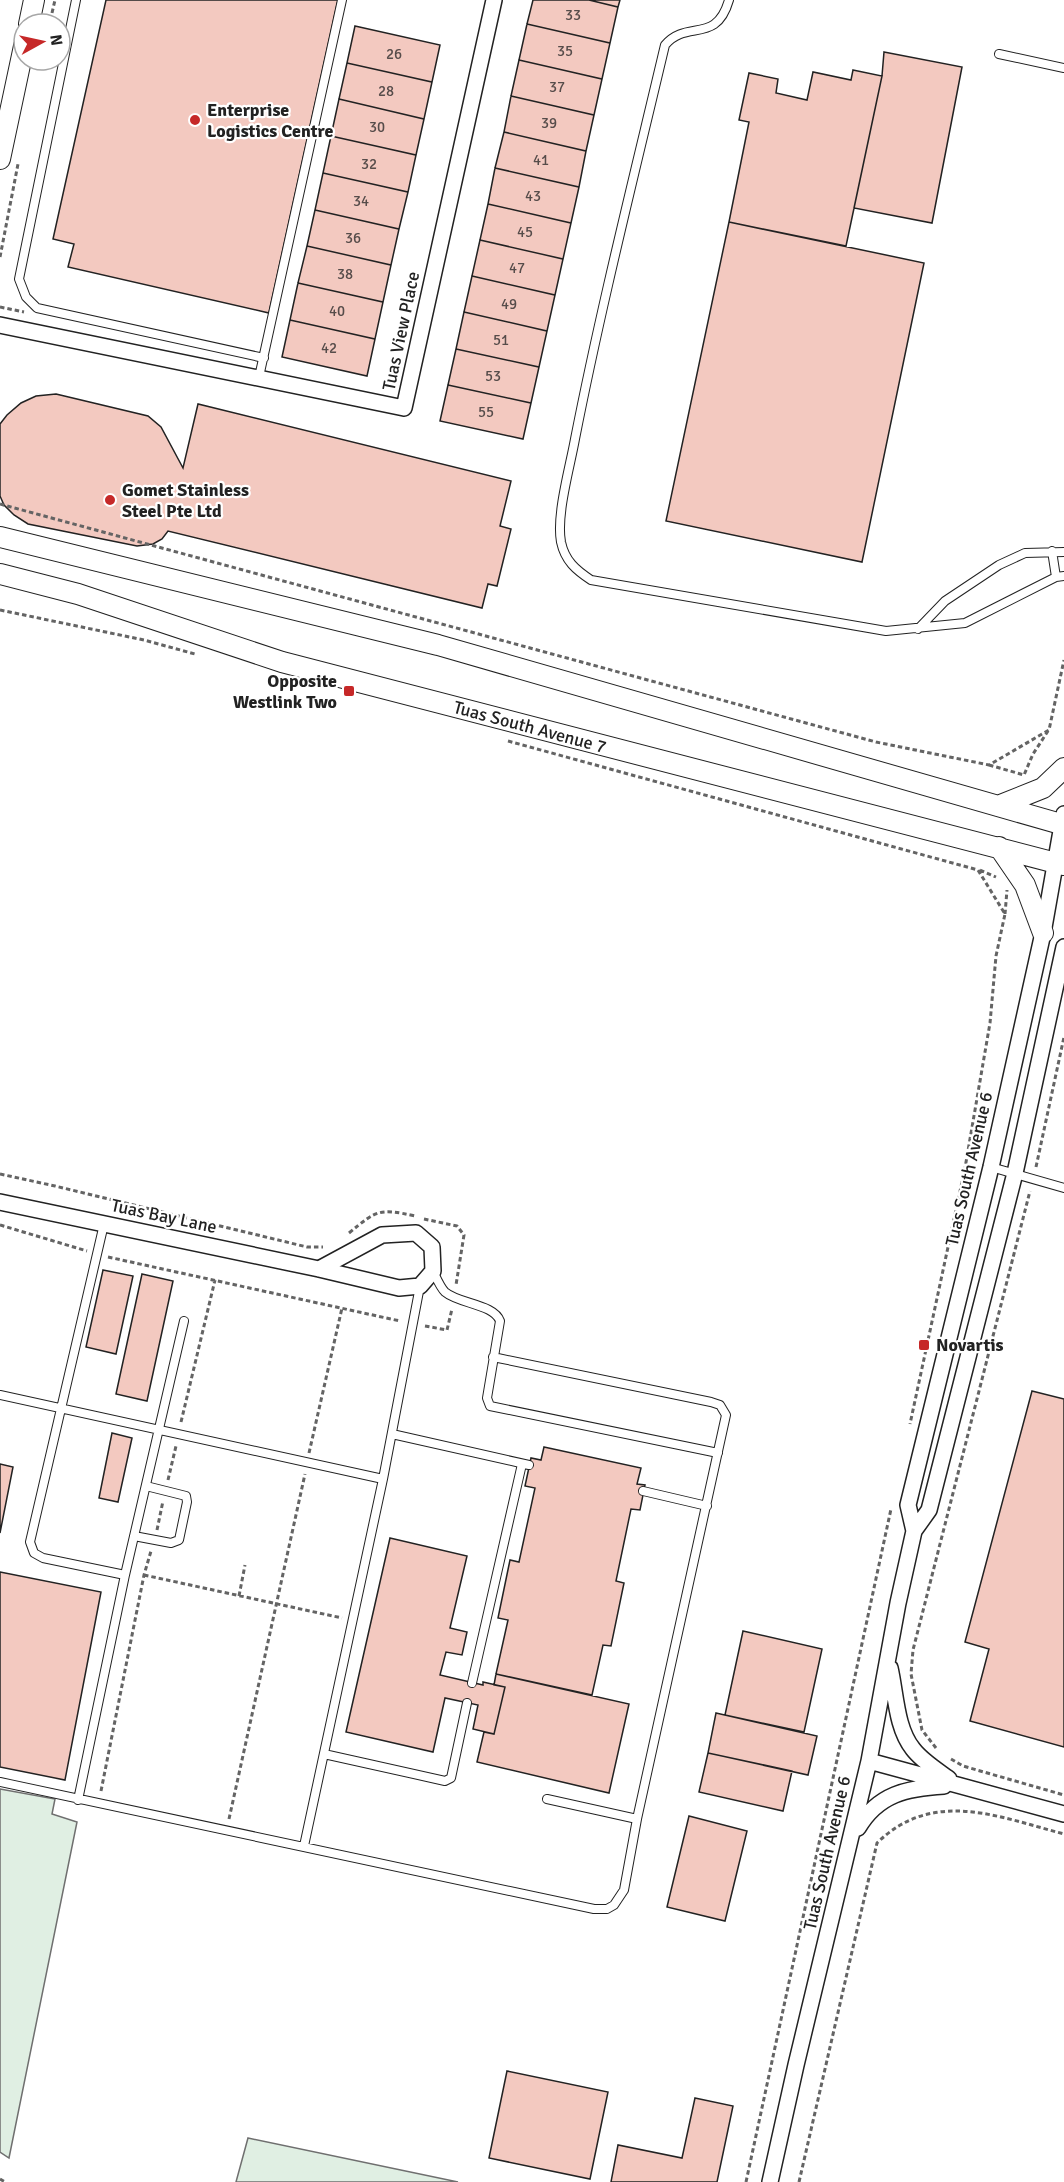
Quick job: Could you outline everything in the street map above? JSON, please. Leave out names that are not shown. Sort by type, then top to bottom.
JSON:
[{"type":"street","name":"Tuas View Place","points":[[0,325],[404,408],[494,0]]},
{"type":"street","points":[[0,159],[18,72]]},
{"type":"street","points":[[0,537],[438,645],[998,806],[1063,821]]},
{"type":"street","name":"Tuas South Avenue 7","points":[[0,574],[89,598],[282,662],[1060,863]]},
{"type":"street","points":[[998,806],[1043,788],[1064,768]]},
{"type":"street","name":"Tuas South Avenue 6","points":[[914,1531],[908,1505],[991,1167],[1060,863],[1063,821]]},
{"type":"street","points":[[999,847],[1025,885],[1043,933]]},
{"type":"street","name":"Tuas South Avenue 6","points":[[770,2182],[796,2065],[852,1839],[914,1531],[929,1510],[1015,1173],[1064,947]]},
{"type":"street","name":"Tuas Bay Lane","points":[[0,1202],[399,1288],[420,1286]]},
{"type":"street","points":[[319,1269],[382,1235],[416,1233],[432,1247],[433,1271],[420,1286]]},
{"type":"street","points":[[888,1660],[900,1723],[908,1743],[936,1770],[960,1786]]},
{"type":"street","points":[[869,1761],[1064,1814]]},
{"type":"street","points":[[852,1839],[866,1814],[898,1792],[918,1787],[960,1786]]},
{"type":"lane","points":[[76,0],[19,279],[26,297],[38,308],[264,358]]},
{"type":"lane","points":[[259,377],[342,0]]},
{"type":"lane","points":[[729,0],[717,24],[699,31],[678,35],[665,45],[580,417],[560,517],[561,542],[568,560],[591,580],[886,631],[964,623],[1060,577],[1052,551]]},
{"type":"lane","points":[[999,54],[1064,68]]},
{"type":"lane","points":[[918,628],[945,601],[999,565],[1025,553],[1064,552]]},
{"type":"lane","points":[[991,1167],[1064,1188]]},
{"type":"lane","points":[[104,1224],[30,1542],[34,1553],[43,1558],[125,1575]]},
{"type":"lane","points":[[433,1271],[444,1291],[498,1316],[500,1321],[487,1398],[490,1406],[718,1453]]},
{"type":"lane","points":[[304,1846],[383,1479],[420,1286]]},
{"type":"lane","points":[[78,1800],[125,1575],[184,1321]]},
{"type":"lane","points":[[0,1782],[594,1909],[607,1909],[620,1898],[624,1890],[637,1819],[726,1416],[720,1405],[493,1357]]},
{"type":"lane","points":[[0,1395],[383,1479]]},
{"type":"lane","points":[[392,1434],[525,1465],[472,1683]]},
{"type":"lane","points":[[134,1536],[171,1543],[178,1540],[187,1502],[186,1496],[146,1486]]},
{"type":"lane","points":[[644,1491],[707,1506]]},
{"type":"lane","points":[[324,1754],[446,1781],[451,1778],[467,1703]]},
{"type":"lane","points":[[547,1799],[637,1819]]},
{"type":"path","points":[[1,503],[876,742],[989,765],[1024,775],[1033,754],[1049,730],[1064,660]]},
{"type":"path","points":[[0,610],[144,640],[200,655]]},
{"type":"path","points":[[989,765],[1049,730]]},
{"type":"path","points":[[500,739],[978,870],[998,878]]},
{"type":"path","points":[[978,870],[1005,914]]},
{"type":"path","points":[[908,1431],[965,1168],[990,1023],[996,956],[1005,914],[1008,882]]},
{"type":"path","points":[[940,1753],[922,1730],[911,1674],[913,1650],[1033,1179],[1064,1036]]},
{"type":"path","points":[[0,1174],[307,1247],[327,1246]]},
{"type":"path","points":[[0,1225],[96,1254],[447,1330],[464,1242],[464,1235],[457,1226],[392,1211],[379,1211],[370,1215],[344,1238]]},
{"type":"path","points":[[227,1830],[342,1308]]},
{"type":"path","points":[[746,2182],[893,1500]]},
{"type":"path","points":[[239,1596],[245,1565]]},
{"type":"path","points":[[144,1575],[353,1620]]},
{"type":"path","points":[[948,1757],[963,1766],[1064,1795]]},
{"type":"path","points":[[799,2182],[877,1843],[891,1829],[912,1818],[934,1812],[956,1810],[976,1811],[1064,1834]]},
{"type":"path","points":[[0,2179],[5,2182]]},
{"type":"green space","points":[[0,1789],[55,1799],[52,1814],[77,1822],[9,2158],[0,2152]]},
{"type":"green space","points":[[248,2138],[458,2182],[236,2182]]},
{"type":"building","name":"Enterprise Logistics Centre","points":[[106,0],[338,0],[269,313],[68,267],[74,244],[53,239]]},
{"type":"building","points":[[533,0],[589,0],[618,7],[610,43],[527,24]]},
{"type":"building","points":[[589,0],[620,0],[618,7]]},
{"type":"building","points":[[527,24],[610,43],[602,79],[519,60]]},
{"type":"building","points":[[355,26],[440,45],[432,82],[347,63]]},
{"type":"building","points":[[884,52],[962,67],[932,223],[854,208],[882,76]]},
{"type":"building","points":[[519,60],[602,79],[594,115],[511,96]]},
{"type":"building","points":[[347,63],[432,82],[424,119],[339,99]]},
{"type":"building","points":[[853,70],[882,76],[846,246],[729,222],[749,122],[739,120],[749,73],[778,79],[776,93],[807,100],[813,72],[851,80]]},
{"type":"building","points":[[511,96],[594,115],[586,151],[504,132]]},
{"type":"building","points":[[339,99],[424,119],[416,155],[331,136]]},
{"type":"building","points":[[504,132],[586,151],[579,187],[495,168]]},
{"type":"building","points":[[331,136],[416,155],[408,192],[323,173]]},
{"type":"building","points":[[495,168],[579,187],[571,223],[488,204]]},
{"type":"building","points":[[323,173],[408,192],[399,229],[315,210]]},
{"type":"building","points":[[488,204],[571,223],[563,259],[480,240]]},
{"type":"building","points":[[315,210],[399,229],[391,265],[307,246]]},
{"type":"building","points":[[729,222],[924,263],[862,562],[666,521]]},
{"type":"building","points":[[480,240],[563,259],[555,295],[472,276]]},
{"type":"building","points":[[307,246],[391,265],[383,302],[298,283]]},
{"type":"building","points":[[472,276],[555,295],[547,331],[464,312]]},
{"type":"building","points":[[298,283],[383,302],[375,339],[290,320]]},
{"type":"building","points":[[464,312],[547,331],[539,367],[456,349]]},
{"type":"building","points":[[290,320],[375,339],[367,376],[282,357]]},
{"type":"building","points":[[456,349],[539,367],[531,403],[448,385]]},
{"type":"building","points":[[448,385],[531,403],[523,439],[440,421]]},
{"type":"building","points":[[56,394],[148,416],[161,427],[183,468],[198,404],[511,481],[500,526],[511,529],[497,586],[488,584],[482,608],[168,531],[162,539],[153,544],[137,546],[28,524],[4,505],[0,496],[0,424],[21,403],[36,396]]},
{"type":"building","points":[[103,1270],[133,1276],[116,1354],[86,1347]]},
{"type":"building","points":[[142,1274],[173,1281],[147,1401],[116,1394]]},
{"type":"building","points":[[1032,1391],[1064,1399],[1064,1747],[970,1721],[989,1649],[965,1642]]},
{"type":"building","points":[[112,1433],[132,1438],[118,1502],[99,1498]]},
{"type":"building","points":[[544,1447],[641,1468],[637,1484],[645,1485],[640,1510],[631,1509],[616,1581],[624,1583],[611,1646],[603,1645],[592,1695],[496,1674],[508,1620],[498,1618],[510,1560],[519,1562],[535,1488],[525,1486],[531,1458],[541,1460]]},
{"type":"building","points":[[0,1464],[13,1467],[0,1533]]},
{"type":"building","points":[[390,1538],[467,1556],[450,1628],[467,1632],[462,1655],[446,1652],[440,1675],[483,1685],[483,1682],[505,1687],[494,1734],[473,1729],[478,1705],[445,1698],[433,1752],[346,1732]]},
{"type":"building","points":[[0,1572],[101,1592],[65,1780],[0,1767]]},
{"type":"building","points":[[743,1631],[822,1649],[804,1732],[725,1715]]},
{"type":"building","points":[[496,1674],[629,1704],[609,1793],[477,1762],[484,1732],[494,1734],[505,1687],[494,1685]]},
{"type":"building","points":[[716,1713],[817,1736],[808,1775],[708,1753]]},
{"type":"building","points":[[708,1753],[792,1771],[783,1811],[699,1792]]},
{"type":"building","points":[[689,1816],[747,1831],[725,1921],[667,1907]]},
{"type":"building","points":[[507,2071],[608,2092],[590,2179],[489,2158]]},
{"type":"building","points":[[695,2098],[733,2106],[717,2182],[611,2182],[618,2145],[682,2158]]},
{"type":"place","name":"Enterprise Logistics Centre","points":[[195,120]]},
{"type":"place","name":"Gomet Stainless Steel Pte Ltd","points":[[110,500]]},
{"type":"place","name":"Opposite Westlink Two","points":[[349,691]]},
{"type":"place","name":"Novartis","points":[[924,1345]]}]
